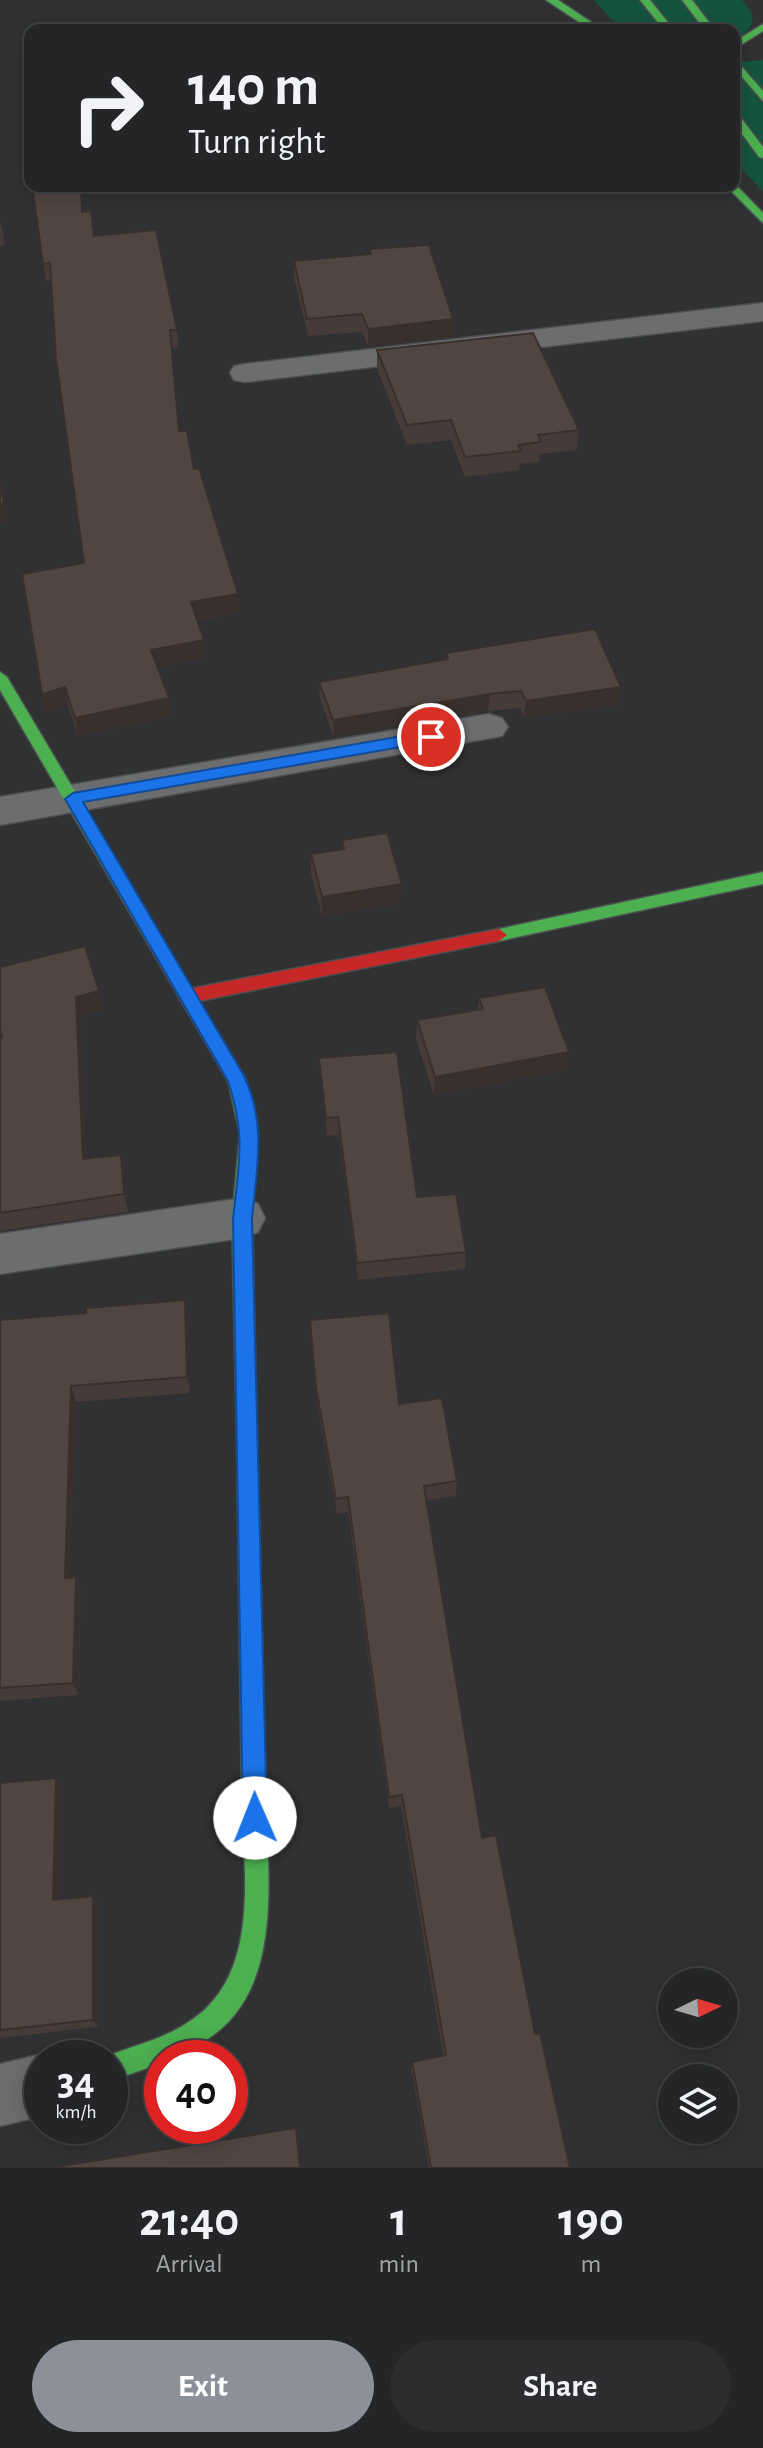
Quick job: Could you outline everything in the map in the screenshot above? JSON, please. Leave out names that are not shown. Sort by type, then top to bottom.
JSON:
[{"type":"street","points":[[645,0],[664,24]]},
{"type":"street","points":[[687,0],[705,24]]},
{"type":"street","points":[[558,1],[576,24]]},
{"type":"street","points":[[558,1],[590,24]]},
{"type":"street","points":[[740,44],[763,27]]},
{"type":"street","points":[[740,48],[763,48]]},
{"type":"street","points":[[740,69],[763,98]]},
{"type":"street","points":[[740,124],[763,155]]},
{"type":"street","points":[[737,192],[763,220]]},
{"type":"street","points":[[245,373],[763,312]]},
{"type":"street","points":[[0,677],[237,1080],[248,1112],[251,1138],[242,1218],[256,1894],[250,1963],[232,1999],[209,2026],[167,2051],[128,2063]]},
{"type":"street","points":[[0,811],[489,727]]},
{"type":"street","points":[[189,996],[318,967],[591,917],[763,878]]},
{"type":"street","points":[[0,1254],[242,1218]]},
{"type":"street","points":[[0,2095],[24,2089]]},
{"type":"green space","points":[[594,0],[742,0],[752,18],[750,27],[740,36],[740,24],[616,24]]},
{"type":"green space","points":[[763,60],[763,192],[740,167],[740,62]]},
{"type":"building","points":[[33,192],[81,192],[82,212],[91,211],[94,236],[156,230],[177,330],[170,330],[179,431],[187,431],[194,469],[199,468],[238,594],[191,602],[204,640],[151,650],[169,698],[75,718],[65,687],[42,694],[22,574],[84,563],[56,359],[50,263],[43,264]]},
{"type":"building","points":[[429,245],[453,319],[368,329],[362,314],[307,319],[294,261],[371,254],[369,249]]},
{"type":"building","points":[[533,333],[579,430],[538,435],[541,442],[518,445],[521,451],[465,457],[451,420],[407,425],[377,350]]},
{"type":"building","points":[[0,481],[4,503],[0,504]]},
{"type":"building","points":[[595,629],[621,687],[526,701],[521,691],[490,694],[333,720],[319,682],[448,659],[446,653]]},
{"type":"building","points":[[387,833],[402,884],[322,897],[311,854],[344,849],[342,840]]},
{"type":"building","points":[[85,946],[99,991],[76,997],[83,1159],[121,1155],[124,1194],[0,1213],[0,967]]},
{"type":"building","points":[[545,987],[569,1052],[435,1077],[417,1020],[483,1009],[479,998]]},
{"type":"building","points":[[397,1052],[417,1197],[456,1194],[466,1252],[357,1263],[338,1117],[326,1118],[319,1058]]},
{"type":"building","points":[[185,1300],[187,1377],[71,1386],[65,1578],[76,1577],[73,1683],[0,1688],[0,1320],[86,1313],[86,1308]]},
{"type":"building","points":[[389,1313],[399,1404],[442,1398],[457,1481],[424,1486],[482,1838],[496,1835],[535,2034],[540,2033],[570,2168],[431,2168],[412,2062],[446,2055],[402,1795],[389,1797],[348,1497],[336,1499],[316,1388],[310,1320]]},
{"type":"building","points":[[56,1778],[53,1900],[93,1896],[93,2020],[0,2030],[0,1783]]},
{"type":"building","points":[[296,2128],[300,2168],[61,2168],[197,2144],[248,2144],[248,2136]]},
{"type":"traffic: fast","points":[[551,0],[589,24]]},
{"type":"traffic: fast","points":[[645,0],[664,24]]},
{"type":"traffic: fast","points":[[687,0],[705,24]]},
{"type":"traffic: fast","points":[[740,42],[763,27]]},
{"type":"traffic: fast","points":[[740,69],[763,98]]},
{"type":"traffic: fast","points":[[740,124],[763,155]]},
{"type":"traffic: fast","points":[[737,192],[763,220]]},
{"type":"traffic: fast","points":[[0,677],[237,1080],[249,1134],[242,1218],[247,1438]]},
{"type":"traffic: fast","points":[[499,935],[763,878]]},
{"type":"traffic: fast","points":[[128,2062],[164,2050],[203,2028],[229,2002],[245,1973],[254,1938],[254,1803]]},
{"type":"traffic: slow","points":[[247,1438],[254,1803]]},
{"type":"traffic: jam","points":[[189,996],[499,935]]},
{"type":"route","points":[[255,1818],[242,1218],[251,1138],[248,1112],[237,1080],[73,799],[431,737]]}]
